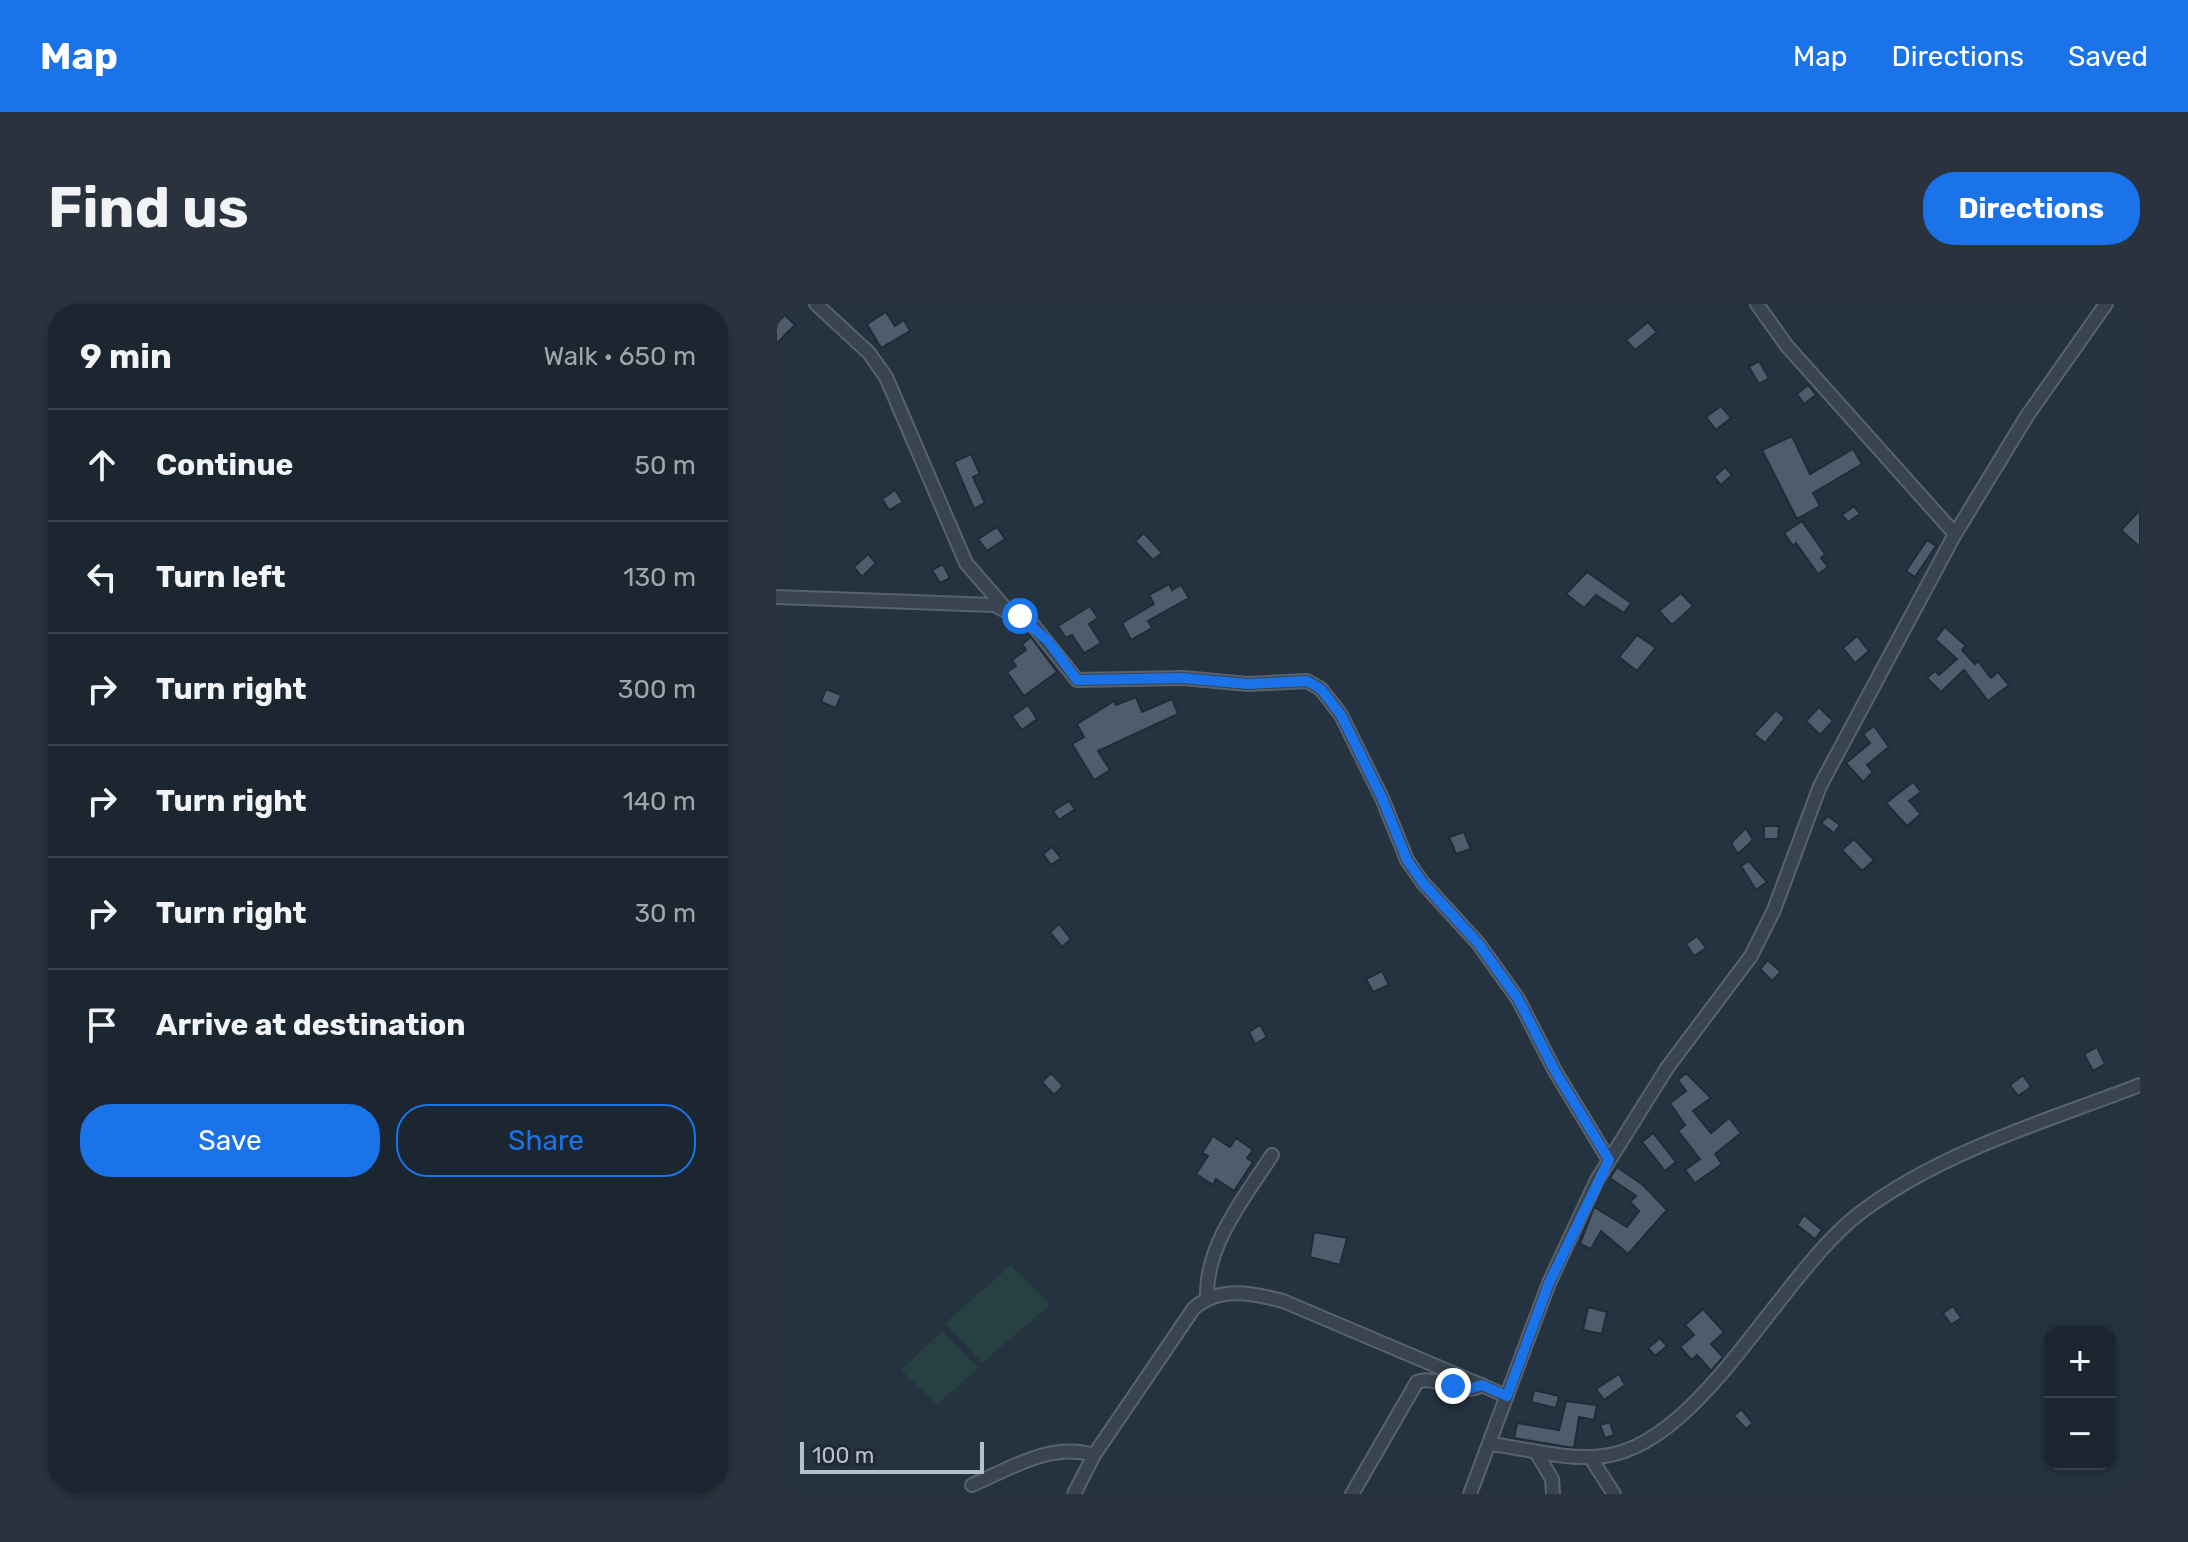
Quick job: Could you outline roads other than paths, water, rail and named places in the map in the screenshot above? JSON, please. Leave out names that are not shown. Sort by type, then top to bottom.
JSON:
[{"type":"street","points":[[816,304],[869,353],[886,377],[966,563],[1006,609]]},
{"type":"street","points":[[1757,304],[1787,346],[1955,534]]},
{"type":"street","points":[[1470,1494],[1549,1283],[1609,1160],[1667,1068],[1751,956],[1774,910],[1820,786],[1955,534],[2027,416],[2106,304]]},
{"type":"street","points":[[776,597],[994,605],[1033,625],[1077,680],[1183,678],[1248,684],[1307,681],[1321,689],[1341,715],[1382,798],[1407,860],[1423,883],[1478,943],[1518,999],[1555,1071],[1609,1160]]},
{"type":"street","points":[[1489,1444],[1590,1457],[1624,1451],[1690,1408],[1795,1278],[1842,1226],[1866,1208],[1903,1184],[1986,1144],[2140,1085]]},
{"type":"street","points":[[1207,1298],[1209,1278],[1223,1232],[1272,1155]]},
{"type":"street","points":[[1074,1494],[1094,1455],[1194,1308],[1207,1298],[1244,1293],[1283,1301],[1507,1396]]},
{"type":"street","points":[[1352,1494],[1417,1382],[1426,1379],[1466,1390],[1482,1385]]},
{"type":"street","points":[[972,1485],[1049,1453],[1070,1451],[1094,1455]]},
{"type":"street","points":[[1536,1452],[1552,1479],[1553,1494]]},
{"type":"street","points":[[1590,1457],[1614,1494]]}]
